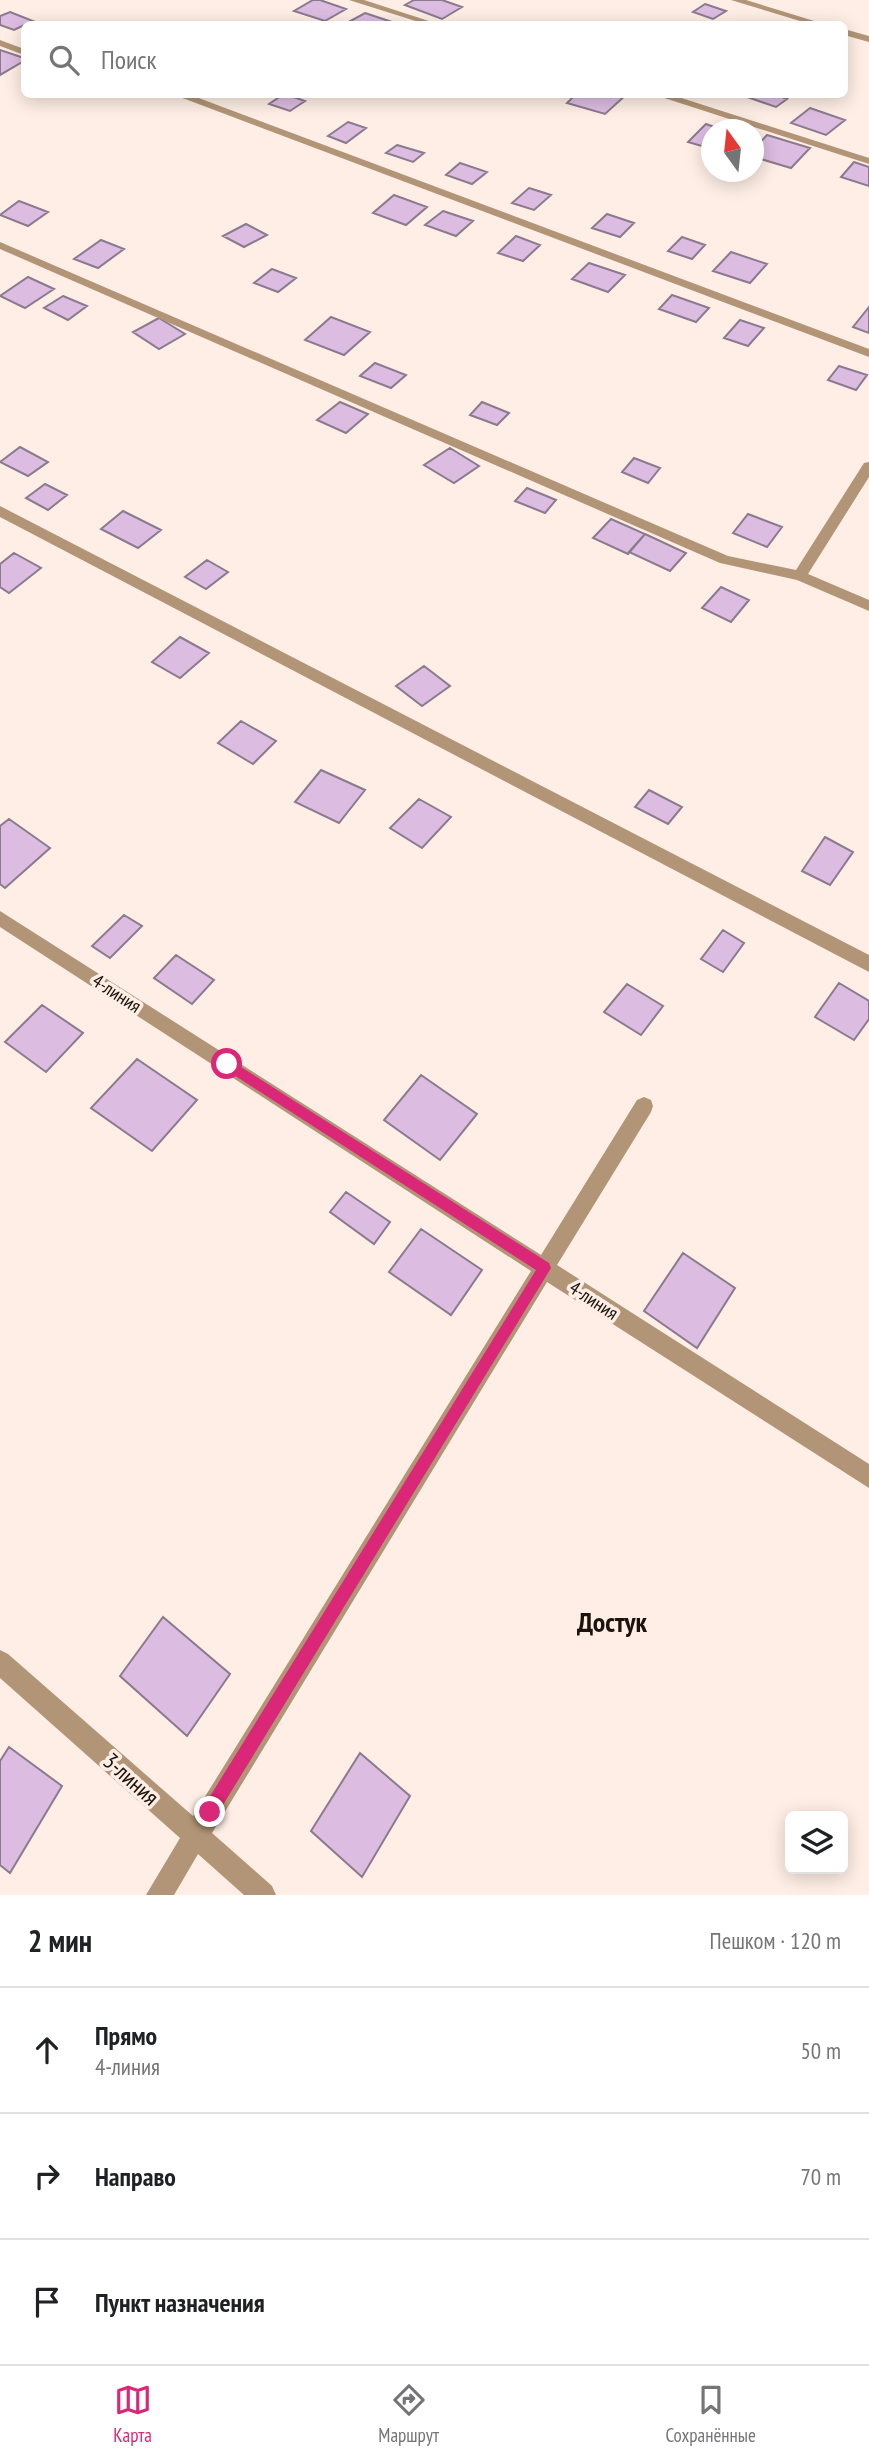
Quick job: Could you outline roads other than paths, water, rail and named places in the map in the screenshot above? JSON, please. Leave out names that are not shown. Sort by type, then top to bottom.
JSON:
[{"type":"street","points":[[354,0],[423,21]]},
{"type":"street","points":[[736,0],[809,21]]},
{"type":"street","points":[[848,33],[869,39]]},
{"type":"street","points":[[0,43],[21,51]]},
{"type":"street","points":[[188,98],[869,353]]},
{"type":"street","points":[[670,98],[869,161]]},
{"type":"street","points":[[0,244],[725,560],[800,576],[869,606]]},
{"type":"street","points":[[800,576],[869,466]]},
{"type":"street","points":[[0,511],[869,964]]},
{"type":"street","name":"4-линия","points":[[0,918],[869,1477]]},
{"type":"street","points":[[159,1895],[644,1106]]},
{"type":"street","name":"3-линия","points":[[0,1662],[263,1895]]},
{"type":"district","name":"Достук","points":[[612,1622]]}]
